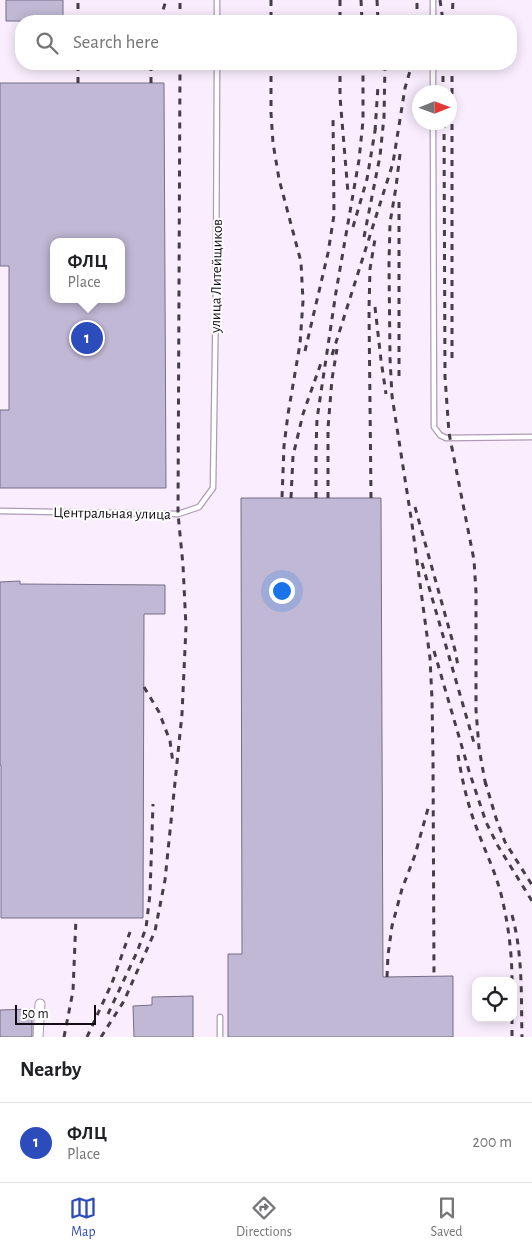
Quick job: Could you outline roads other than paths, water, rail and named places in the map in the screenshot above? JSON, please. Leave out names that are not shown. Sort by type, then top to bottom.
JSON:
[{"type":"street","points":[[38,1037],[40,1004]]},
{"type":"lane","points":[[217,0],[217,15]]},
{"type":"lane","points":[[433,0],[433,15]]},
{"type":"lane","name":"улица Литейщиков","points":[[213,488],[217,70]]},
{"type":"lane","points":[[433,70],[433,85]]},
{"type":"lane","points":[[433,130],[434,426],[440,435],[446,438],[532,437]]},
{"type":"lane","name":"Центральная улица","points":[[0,511],[178,514],[199,507],[213,488]]},
{"type":"lane","points":[[220,1016],[220,1037]]},
{"type":"railway","points":[[78,0],[78,15]]},
{"type":"railway","points":[[162,15],[166,0]]},
{"type":"railway","points":[[180,0],[180,15]]},
{"type":"railway","points":[[271,0],[271,15]]},
{"type":"railway","points":[[340,0],[340,15]]},
{"type":"railway","points":[[361,0],[362,15]]},
{"type":"railway","points":[[377,0],[378,15]]},
{"type":"railway","points":[[417,0],[417,15]]},
{"type":"railway","points":[[440,0],[442,15]]},
{"type":"railway","points":[[452,15],[453,0]]},
{"type":"railway","points":[[78,70],[78,83]]},
{"type":"railway","points":[[151,70],[151,83]]},
{"type":"railway","points":[[101,1037],[124,1001],[155,931],[165,880],[182,714],[186,627],[178,514],[180,70]]},
{"type":"railway","points":[[271,70],[273,143],[279,179],[301,262],[303,301],[300,344],[284,446],[282,498]]},
{"type":"railway","points":[[340,70],[340,97],[348,193]]},
{"type":"railway","points":[[316,498],[317,419],[336,292],[359,160],[363,121],[363,70]]},
{"type":"railway","points":[[364,237],[380,156],[384,117],[385,70]]},
{"type":"railway","points":[[332,355],[393,163],[405,88],[410,70]]},
{"type":"railway","points":[[443,70],[443,85]]},
{"type":"railway","points":[[452,70],[452,358]]},
{"type":"railway","points":[[375,131],[378,86]]},
{"type":"railway","points":[[305,351],[328,253],[334,215],[333,115]]},
{"type":"railway","points":[[353,227],[367,179],[376,125]]},
{"type":"railway","points":[[444,130],[445,377],[449,433],[474,560],[476,592],[476,710],[479,748],[486,787]]},
{"type":"railway","points":[[400,154],[390,223],[390,358],[392,396],[430,658],[433,756],[434,977]]},
{"type":"railway","points":[[399,198],[399,376]]},
{"type":"railway","points":[[371,498],[369,309],[370,269],[375,239]]},
{"type":"railway","points":[[375,307],[386,394]]},
{"type":"railway","points":[[328,498],[328,428],[332,379],[337,349]]},
{"type":"railway","points":[[291,498],[293,456],[303,414],[321,363]]},
{"type":"railway","points":[[415,507],[458,666]]},
{"type":"railway","points":[[422,563],[474,743]]},
{"type":"railway","points":[[434,651],[486,822],[498,846],[532,901]]},
{"type":"railway","points":[[144,687],[159,712],[170,741],[173,763]]},
{"type":"railway","points":[[458,755],[471,811],[501,894],[509,937],[512,977]]},
{"type":"railway","points":[[485,781],[505,842],[532,885]]},
{"type":"railway","points":[[108,1014],[146,928],[150,894],[153,804]]},
{"type":"railway","points":[[387,977],[392,926],[429,805]]},
{"type":"railway","points":[[512,915],[520,960],[522,1037]]},
{"type":"railway","points":[[64,1037],[73,991],[76,918]]},
{"type":"railway","points":[[87,1037],[112,983],[130,932]]},
{"type":"railway","points":[[512,1022],[512,1037]]},
{"type":"place","name":"ФЛЦ","points":[[87,338]]}]
